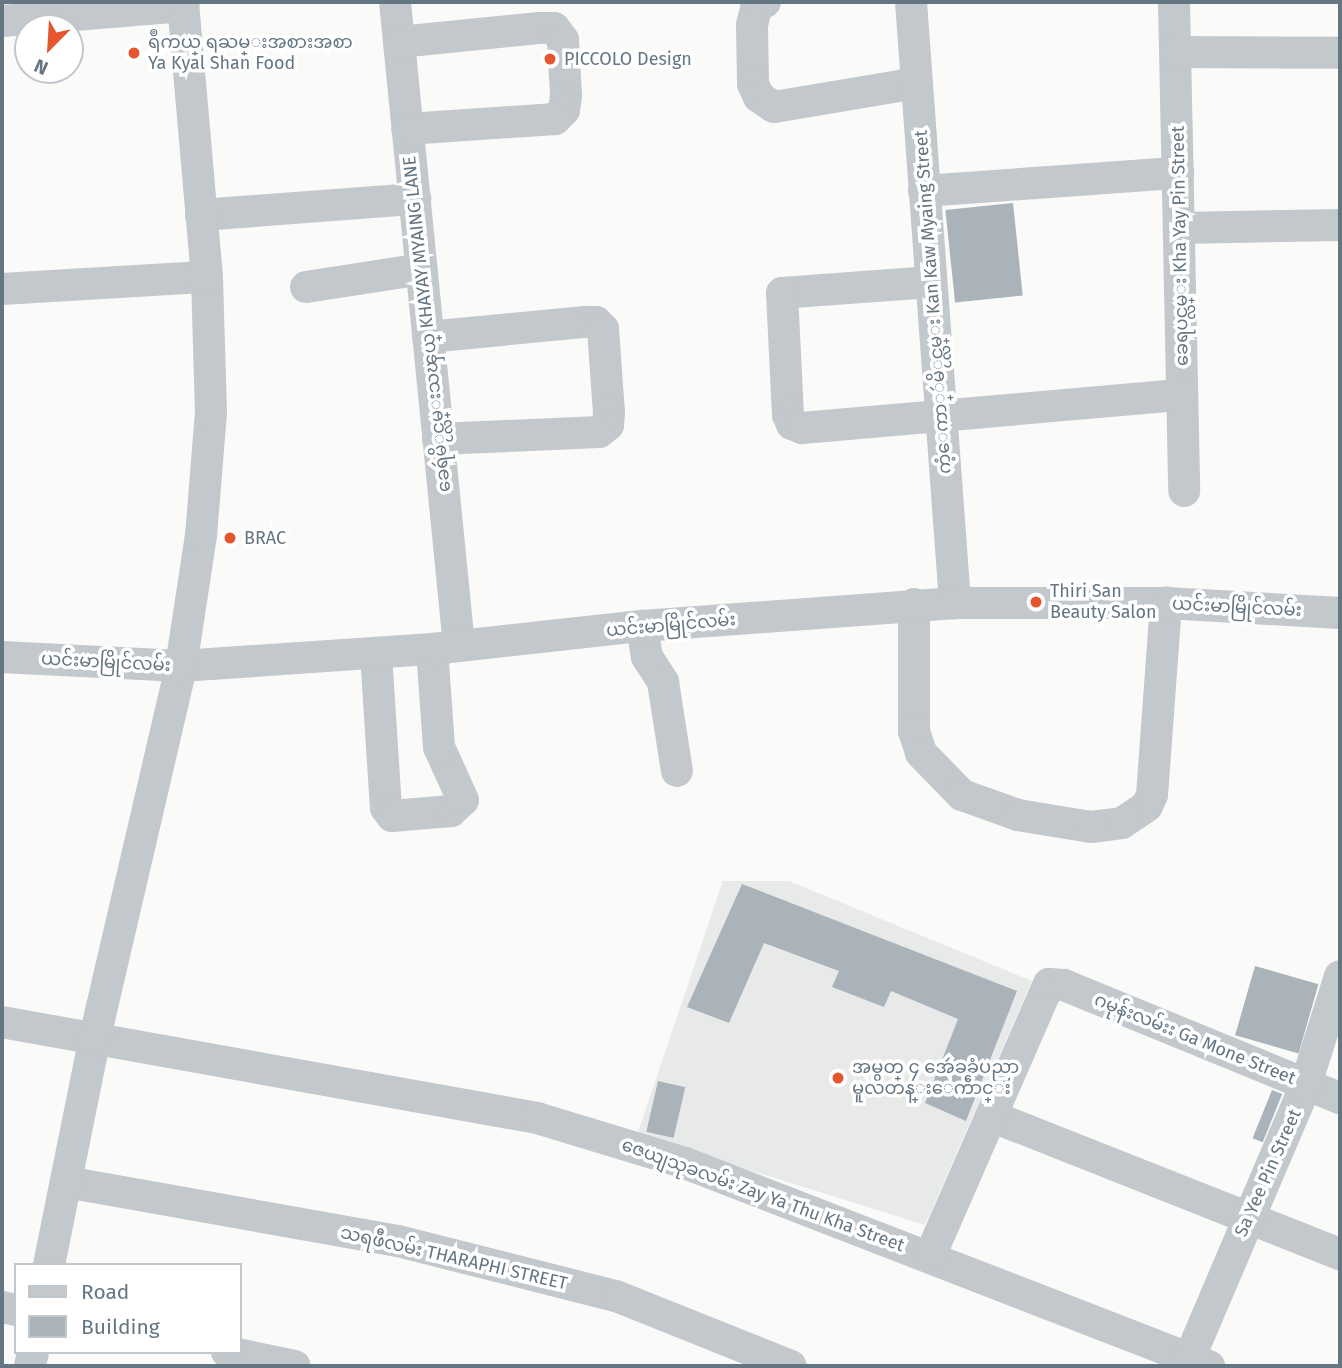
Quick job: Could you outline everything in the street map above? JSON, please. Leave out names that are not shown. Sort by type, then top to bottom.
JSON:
[{"type":"street","name":"ခေရဴမိႂင္လမ္းသၾယ္ KHAYAY MYAING LANE","points":[[376,654],[386,808],[392,816],[451,811],[463,800],[439,747],[445,648],[438,439],[395,2]]},
{"type":"street","points":[[765,2],[757,5],[752,25],[753,84],[759,97],[774,107],[917,83]]},
{"type":"street","name":"ကံ့ေကာ္ဴမိႂင္လမ္း Kan Kaw Myaing Street","points":[[911,2],[955,603]]},
{"type":"street","name":"ခေရပင္လမ္း Kha Yay Pin Street","points":[[1174,2],[1184,491]]},
{"type":"street","points":[[2,21],[183,4],[207,277],[211,413],[201,536],[181,666],[94,1041],[49,1263]]},
{"type":"street","points":[[399,42],[540,28],[554,28],[563,40],[566,96],[564,110],[555,119],[407,129]]},
{"type":"street","points":[[1176,52],[1340,53]]},
{"type":"street","points":[[925,191],[1178,173]]},
{"type":"street","points":[[201,215],[415,199]]},
{"type":"street","points":[[1179,228],[1340,225]]},
{"type":"street","points":[[306,288],[422,270]]},
{"type":"street","points":[[2,289],[207,277]]},
{"type":"street","points":[[931,282],[782,293],[788,415],[792,424],[802,428],[941,413],[1182,395]]},
{"type":"street","points":[[428,337],[585,322],[596,322],[603,329],[609,413],[608,425],[599,432],[438,439]]},
{"type":"street","points":[[914,604],[914,731],[921,753],[962,795],[1018,815],[1091,827],[1122,823],[1147,806],[1152,795],[1166,603]]},
{"type":"street","name":"ယင်းမာမြိုင်လမ်း","points":[[2,657],[181,666],[376,654],[642,626],[914,604],[1166,603],[1340,613]]},
{"type":"street","points":[[642,626],[647,657],[663,682],[677,771]]},
{"type":"street","name":"Sa Yee Pin Street","points":[[1195,1363],[1248,1216],[1306,1084],[1340,976]]},
{"type":"street","name":"ဂမုန်းလမ်းး Ga Mone Street","points":[[991,1116],[1049,984],[1064,985],[1340,1098]]},
{"type":"street","name":"ဇေယျသုခလမ်း Zay Ya Thu Kha Street","points":[[2,1022],[94,1041],[537,1118],[685,1163],[930,1256],[1195,1363]]},
{"type":"street","points":[[930,1256],[991,1116],[1340,1254]]},
{"type":"street","name":"သရဖီလမ်း THARAPHI STREET","points":[[66,1182],[398,1241],[616,1296],[791,1366]]},
{"type":"street","points":[[238,1354],[295,1366]]},
{"type":"shaded area","points":[[723,881],[789,881],[1032,981],[925,1225],[637,1135]]},
{"type":"building","points":[[1013,203],[1023,295],[955,303],[945,210]]},
{"type":"building","points":[[742,884],[1017,991],[966,1121],[925,1103],[958,1019],[891,991],[884,1007],[832,987],[839,971],[764,943],[729,1023],[687,1007]]},
{"type":"building","points":[[1255,966],[1318,984],[1299,1053],[1235,1035]]},
{"type":"building","points":[[658,1081],[685,1087],[674,1138],[646,1132]]},
{"type":"building","points":[[1272,1090],[1282,1094],[1263,1142],[1253,1138]]},
{"type":"place","name":"ရဳကယ္ ရႀမ္းအစားအစာ Ya Kyal Shan Food","points":[[134,53]]},
{"type":"place","name":"PICCOLO Design","points":[[550,59]]},
{"type":"place","name":"BRAC","points":[[230,538]]},
{"type":"place","name":"Thiri San Beauty Salon","points":[[1036,602]]},
{"type":"place","name":"အမွတ္ ၄ အေဴခခံပညာ မူလတန္းေကဵာင္း","points":[[838,1078]]}]
